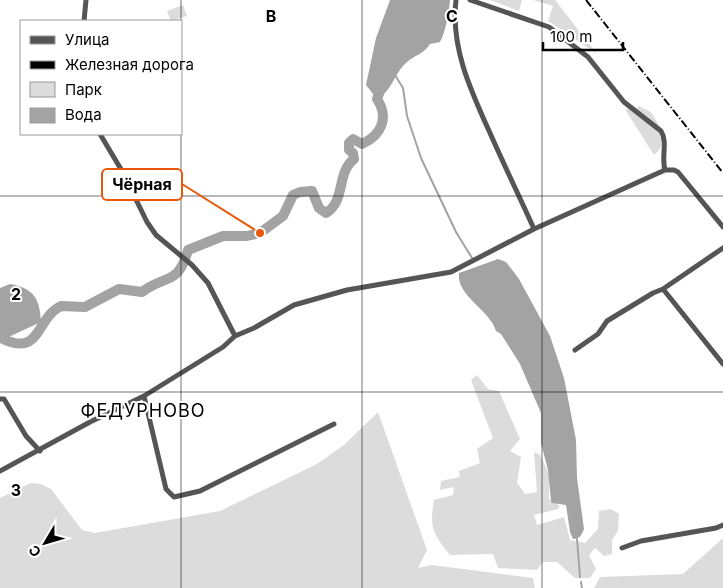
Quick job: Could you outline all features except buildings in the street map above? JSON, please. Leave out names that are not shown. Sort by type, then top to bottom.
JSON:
[{"type":"street","points":[[84,20],[86,0]]},
{"type":"street","points":[[456,0],[454,20],[461,61],[474,96],[534,230]]},
{"type":"street","points":[[470,0],[549,27],[588,57],[624,102],[661,131],[664,136],[662,156],[665,170]]},
{"type":"street","points":[[101,135],[147,222],[162,241],[192,265],[215,294],[235,336]]},
{"type":"street","points":[[0,471],[40,451],[90,422],[144,396],[223,347],[235,336],[302,302],[347,290],[451,272],[534,230],[665,170],[678,172],[723,227]]},
{"type":"street","points":[[575,350],[598,334],[607,321],[653,292],[663,290],[723,248]]},
{"type":"street","points":[[663,290],[723,364]]},
{"type":"street","points":[[144,396],[166,489],[174,497],[200,491],[334,424]]},
{"type":"street","points":[[0,399],[4,399],[26,436],[40,451]]},
{"type":"street","points":[[622,548],[641,540],[716,528],[723,525]]},
{"type":"green space","points":[[490,0],[522,0],[519,11]]},
{"type":"green space","points":[[533,0],[555,0],[597,54],[548,21],[553,6]]},
{"type":"green space","points":[[183,5],[187,16],[171,20],[167,11]]},
{"type":"green space","points":[[639,106],[651,112],[660,127],[661,144],[654,155],[625,109],[636,110]]},
{"type":"green space","points":[[477,375],[488,389],[499,391],[520,439],[510,451],[521,457],[517,483],[525,494],[537,492],[534,452],[540,455],[549,474],[549,499],[560,506],[558,509],[534,515],[537,525],[564,517],[570,540],[585,543],[598,529],[599,511],[611,509],[619,514],[618,531],[612,540],[612,554],[604,556],[595,548],[589,555],[596,569],[590,578],[575,578],[557,562],[543,562],[537,570],[498,568],[493,554],[450,555],[436,535],[432,524],[434,500],[453,495],[454,487],[440,490],[441,481],[460,477],[459,471],[480,463],[477,449],[493,438],[471,380]]},
{"type":"green space","points":[[378,412],[427,550],[418,568],[432,565],[533,578],[535,588],[0,588],[0,498],[31,483],[41,484],[51,489],[82,530],[95,533],[220,511],[317,464],[344,445]]},
{"type":"green space","points":[[723,538],[723,588],[594,588],[600,577],[683,574]]},
{"type":"water","points":[[390,0],[450,0],[446,27],[440,42],[430,44],[406,63],[398,72],[390,87],[377,99],[366,85],[376,38]]},
{"type":"water","points":[[498,259],[506,262],[519,279],[550,336],[564,378],[576,440],[577,478],[584,529],[580,536],[575,539],[573,539],[570,532],[566,505],[552,503],[551,501],[548,470],[541,443],[541,413],[520,364],[501,334],[496,331],[493,323],[468,296],[459,281],[459,273]]},
{"type":"water","points":[[10,284],[30,291],[37,300],[41,322],[0,341],[0,288]]},
{"type":"waterway","points":[[395,75],[403,88],[407,116],[421,158],[456,232],[472,258]]},
{"type":"waterway","points":[[3,339],[15,343],[25,343],[31,340],[53,312],[61,306],[85,307],[119,289],[142,292],[175,274],[180,269],[188,250],[223,236],[247,236],[260,233],[283,216],[293,195],[300,192],[312,191],[319,208],[326,213],[336,201],[345,172],[348,165],[354,159],[353,153],[349,150],[349,143],[353,139],[362,144],[374,136],[382,125],[383,112],[377,99],[381,88]]},
{"type":"waterway","points":[[577,539],[580,577]]},
{"type":"waterway","points":[[581,582],[582,588]]},
{"type":"railway","points":[[586,0],[723,173]]},
{"type":"place","name":"Чёрная","points":[[260,233]]},
{"type":"district","name":"ФЕДУРНОВО","points":[[143,410]]}]
